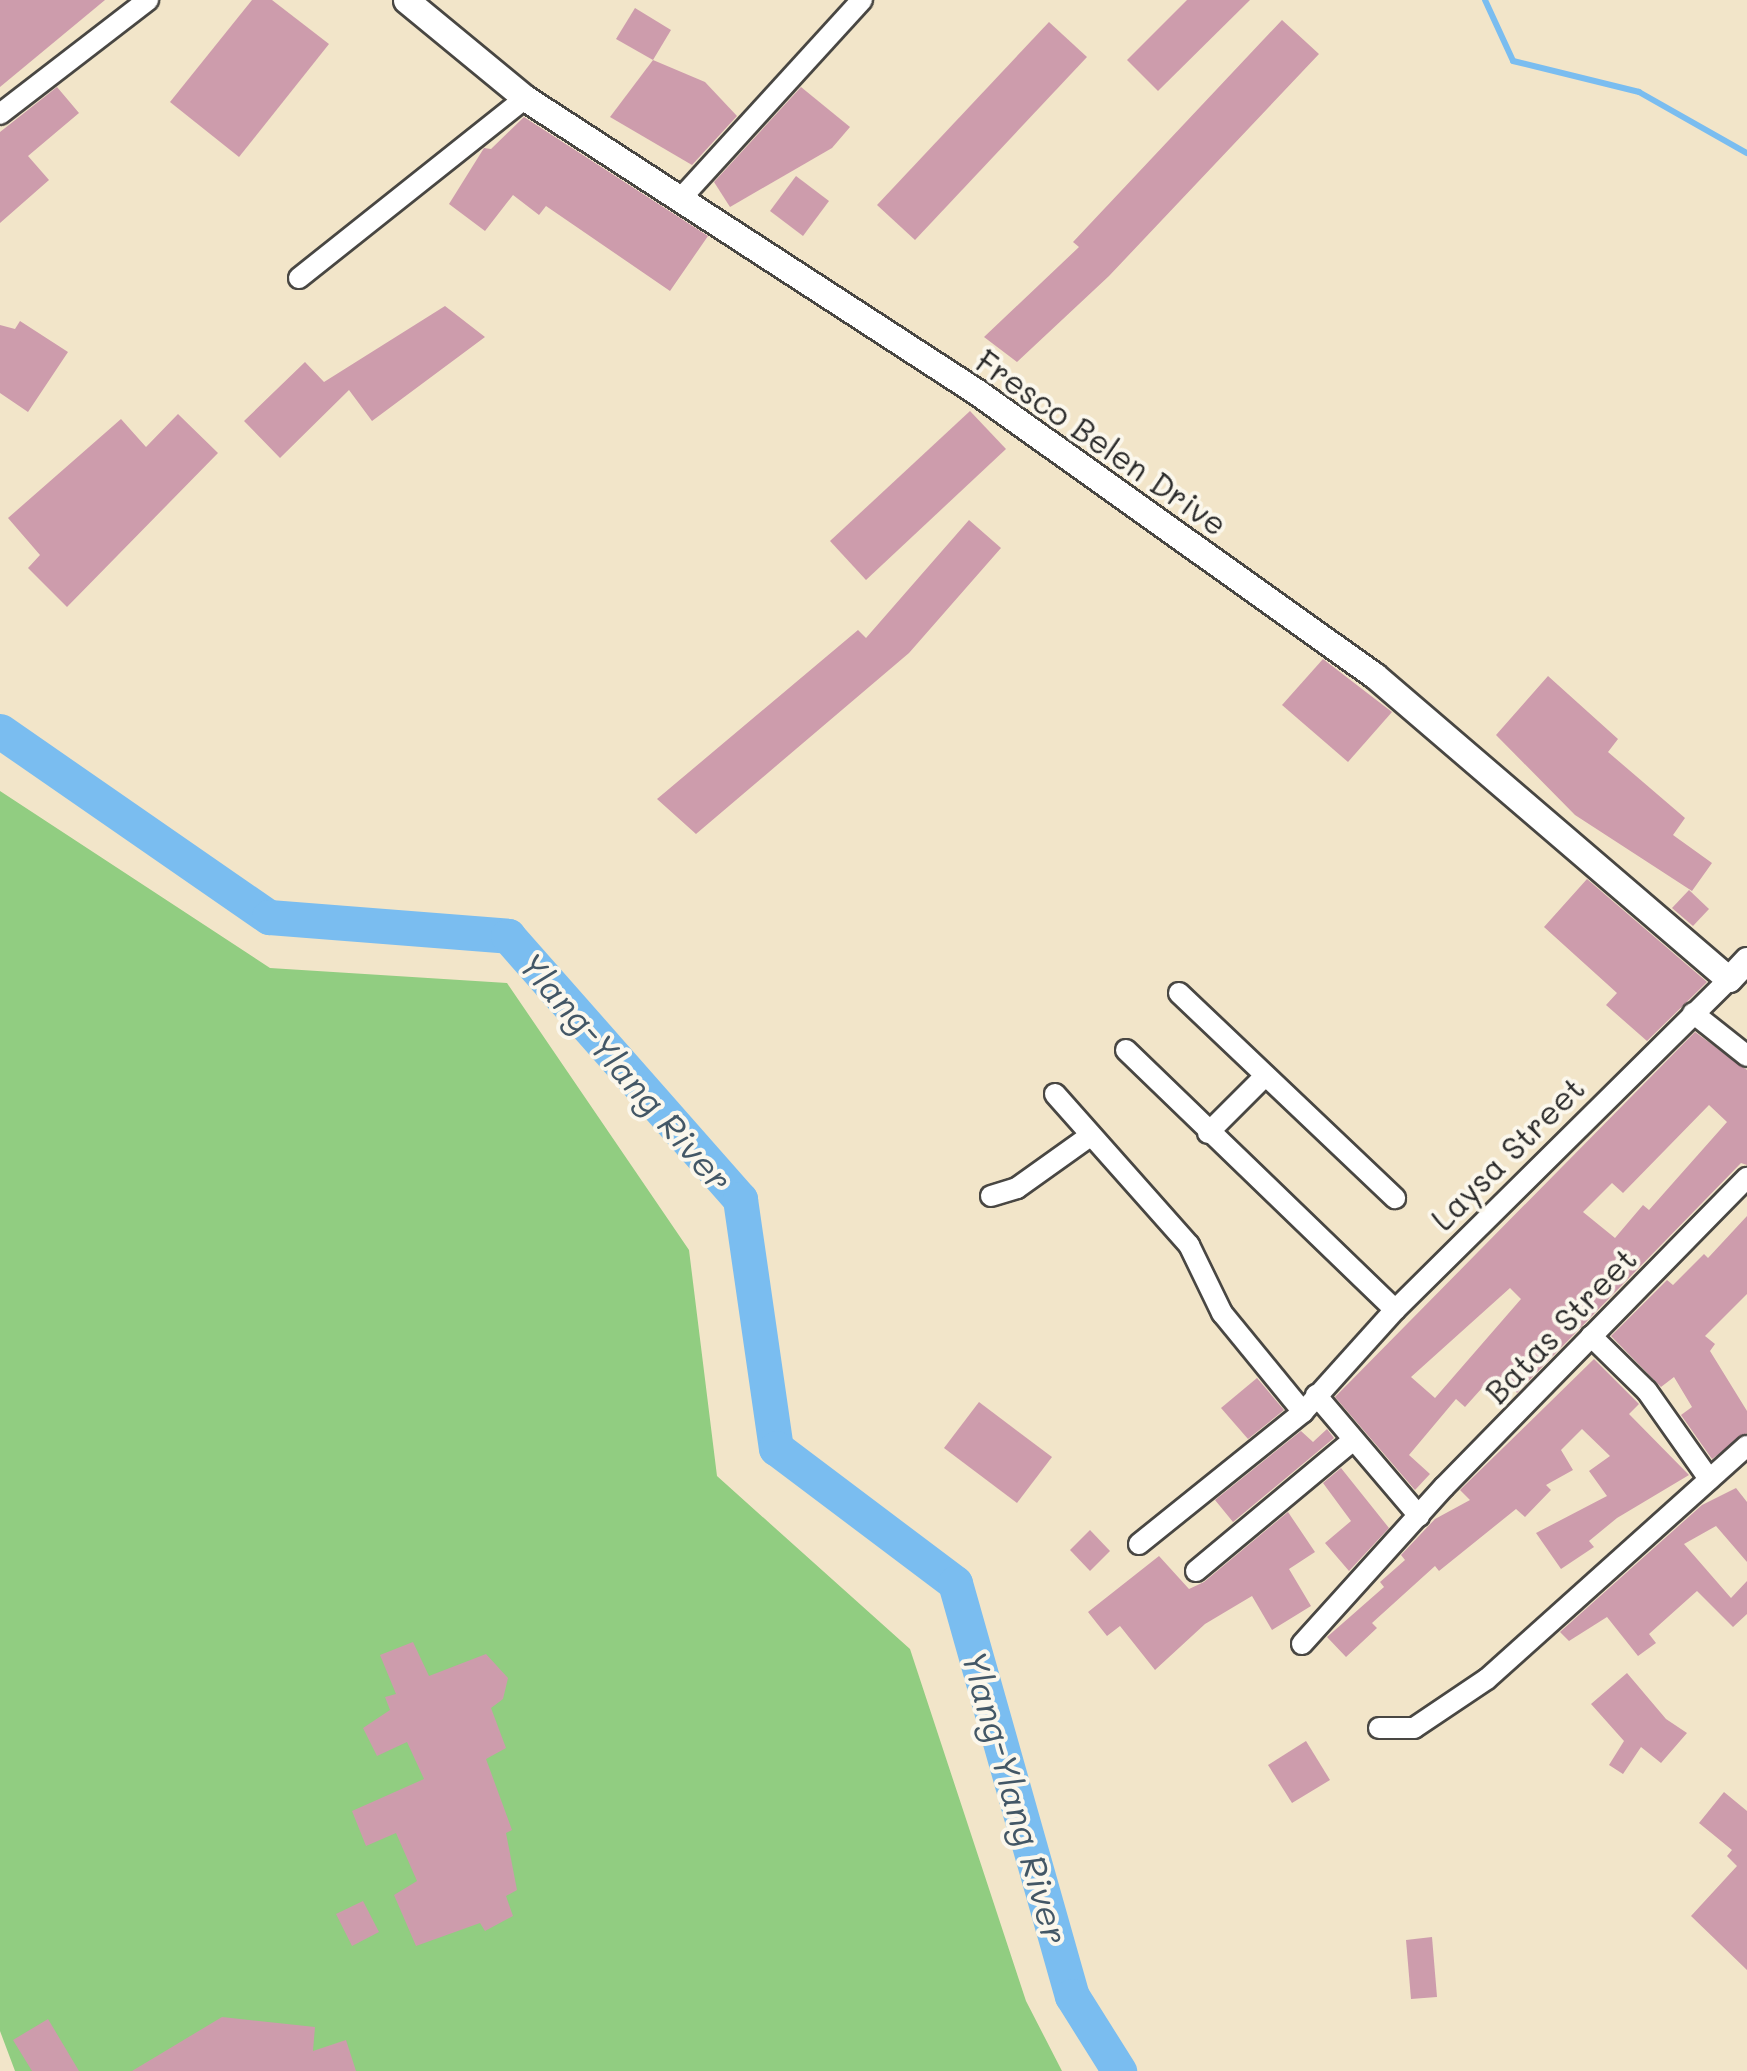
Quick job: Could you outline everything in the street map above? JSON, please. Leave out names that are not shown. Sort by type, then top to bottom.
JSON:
[{"type":"street","points":[[0,114],[148,0]]},
{"type":"street","name":"Fresco Belen Drive","points":[[406,0],[525,98],[977,392],[1374,675],[1729,979]]},
{"type":"street","points":[[682,197],[862,0]]},
{"type":"street","points":[[298,278],[525,98]]},
{"type":"street","name":"Laysa Street","points":[[1139,1544],[1310,1403],[1395,1310],[1747,960]]},
{"type":"street","points":[[1179,994],[1395,1198]]},
{"type":"street","points":[[1693,1013],[1747,1056]]},
{"type":"street","points":[[1126,1050],[1395,1310]]},
{"type":"street","points":[[1208,1133],[1265,1076]]},
{"type":"street","points":[[1055,1094],[1189,1245],[1222,1313],[1419,1516]]},
{"type":"street","points":[[991,1196],[1017,1188],[1090,1136]]},
{"type":"street","name":"Batas Street","points":[[1302,1644],[1419,1516],[1747,1178]]},
{"type":"street","points":[[1591,1336],[1648,1390],[1709,1479]]},
{"type":"street","points":[[1196,1571],[1351,1442]]},
{"type":"street","points":[[1378,1728],[1414,1728],[1487,1678],[1747,1446]]},
{"type":"green space","points":[[0,791],[270,968],[507,983],[689,1250],[717,1476],[910,1649],[1026,2001],[1062,2071],[15,2071],[0,2031]]},
{"type":"building","points":[[0,0],[105,0],[0,87]]},
{"type":"building","points":[[252,0],[272,0],[329,44],[239,157],[170,102]]},
{"type":"building","points":[[1187,0],[1250,0],[1158,91],[1127,60]]},
{"type":"building","points":[[635,8],[671,30],[653,60],[616,39]]},
{"type":"building","points":[[1282,20],[1319,54],[1109,276],[1017,362],[984,337],[1079,247],[1073,242]]},
{"type":"building","points":[[1049,22],[1087,57],[915,240],[877,205]]},
{"type":"building","points":[[653,60],[705,82],[737,116],[692,165],[610,117]]},
{"type":"building","points":[[57,87],[79,113],[28,156],[49,180],[0,223],[0,132]]},
{"type":"building","points":[[801,87],[850,127],[832,148],[730,207],[714,182]]},
{"type":"building","points":[[524,117],[708,236],[670,291],[546,206],[539,215],[513,195],[485,231],[449,204],[484,148],[491,149]]},
{"type":"building","points":[[796,176],[829,201],[803,236],[770,211]]},
{"type":"building","points":[[445,306],[485,337],[372,421],[349,390],[280,458],[244,421],[305,362],[324,382]]},
{"type":"building","points":[[20,321],[68,352],[28,412],[0,393],[0,325],[15,329]]},
{"type":"building","points":[[970,411],[1006,449],[866,580],[830,541]]},
{"type":"building","points":[[178,414],[218,453],[67,607],[28,568],[40,555],[8,518],[121,419],[146,447]]},
{"type":"building","points":[[969,520],[1001,548],[909,653],[696,834],[657,799],[858,630],[866,638]]},
{"type":"building","points":[[1323,659],[1392,712],[1348,762],[1282,705]]},
{"type":"building","points":[[1548,676],[1618,739],[1608,752],[1685,818],[1673,835],[1712,863],[1692,891],[1575,815],[1496,735]]},
{"type":"building","points":[[1587,879],[1707,982],[1647,1041],[1606,1005],[1617,993],[1544,927]]},
{"type":"building","points":[[1689,890],[1709,909],[1693,926],[1672,908]]},
{"type":"building","points":[[1695,1032],[1747,1070],[1747,1165],[1741,1163],[1517,1393],[1513,1388],[1498,1404],[1482,1388],[1465,1407],[1456,1399],[1409,1455],[1430,1474],[1415,1490],[1335,1397]],"holes":[[[1709,1105],[1727,1122],[1649,1210],[1643,1205],[1615,1238],[1583,1212],[1612,1183],[1623,1193]],[[1510,1288],[1521,1299],[1435,1398],[1411,1377]]]},
{"type":"building","points":[[1747,1216],[1747,1294],[1705,1336],[1715,1344],[1710,1351],[1747,1411],[1747,1433],[1712,1459],[1681,1415],[1692,1407],[1674,1377],[1661,1387],[1611,1336],[1667,1280],[1673,1285],[1704,1254],[1708,1258]]},
{"type":"building","points":[[1594,1359],[1639,1404],[1629,1414],[1689,1475],[1617,1518],[1589,1541],[1594,1547],[1561,1569],[1536,1533],[1607,1496],[1589,1471],[1610,1456],[1582,1429],[1561,1450],[1573,1470],[1546,1485],[1551,1490],[1525,1517],[1516,1509],[1439,1571],[1435,1566],[1372,1623],[1377,1628],[1346,1657],[1327,1637],[1384,1587],[1380,1582],[1405,1560],[1401,1555],[1435,1519],[1470,1500],[1460,1490]]},
{"type":"building","points":[[1257,1378],[1284,1410],[1248,1439],[1221,1408]]},
{"type":"building","points":[[979,1402],[1052,1457],[1017,1503],[944,1448]]},
{"type":"building","points":[[1327,1429],[1334,1438],[1233,1522],[1215,1500],[1301,1431],[1313,1442]]},
{"type":"building","points":[[1341,1468],[1389,1528],[1349,1571],[1325,1543],[1351,1521],[1323,1483]]},
{"type":"building","points":[[1736,1488],[1747,1502],[1747,1562],[1716,1526],[1684,1544],[1731,1598],[1747,1581],[1747,1614],[1733,1627],[1697,1591],[1649,1634],[1656,1643],[1638,1656],[1607,1617],[1569,1641],[1560,1632],[1702,1505]]},
{"type":"building","points":[[1288,1512],[1315,1552],[1289,1569],[1311,1606],[1272,1630],[1252,1596],[1205,1624],[1155,1670],[1120,1626],[1107,1636],[1088,1612],[1159,1556],[1189,1589],[1204,1582]]},
{"type":"building","points":[[1090,1530],[1110,1551],[1090,1571],[1070,1550]]},
{"type":"building","points":[[413,1642],[429,1676],[486,1654],[508,1678],[503,1699],[491,1708],[506,1748],[486,1759],[512,1830],[506,1833],[517,1890],[506,1896],[513,1916],[485,1931],[480,1923],[416,1946],[394,1895],[417,1881],[396,1833],[366,1846],[352,1811],[424,1779],[407,1742],[377,1756],[363,1728],[390,1710],[385,1697],[396,1694],[380,1655]]},
{"type":"building","points":[[1627,1673],[1666,1719],[1687,1733],[1661,1763],[1641,1747],[1623,1774],[1609,1765],[1624,1741],[1591,1704]]},
{"type":"building","points":[[1306,1741],[1330,1780],[1292,1803],[1268,1765]]},
{"type":"building","points":[[1724,1792],[1747,1811],[1747,1970],[1691,1916],[1737,1866],[1727,1856],[1732,1850],[1699,1823]]},
{"type":"building","points":[[363,1901],[379,1932],[352,1946],[336,1914]]},
{"type":"building","points":[[1432,1937],[1437,1997],[1411,1999],[1406,1940]]},
{"type":"building","points":[[222,2017],[315,2027],[313,2051],[346,2040],[356,2071],[132,2071]]},
{"type":"building","points":[[48,2019],[79,2071],[32,2071],[13,2040]]},
{"type":"waterway","points":[[1485,0],[1513,61],[1639,92],[1747,153]]},
{"type":"waterway","name":"Ylang-Ylang River","points":[[0,731],[269,917],[508,936],[740,1199],[776,1448],[955,1583],[1072,1996],[1119,2071]]}]
